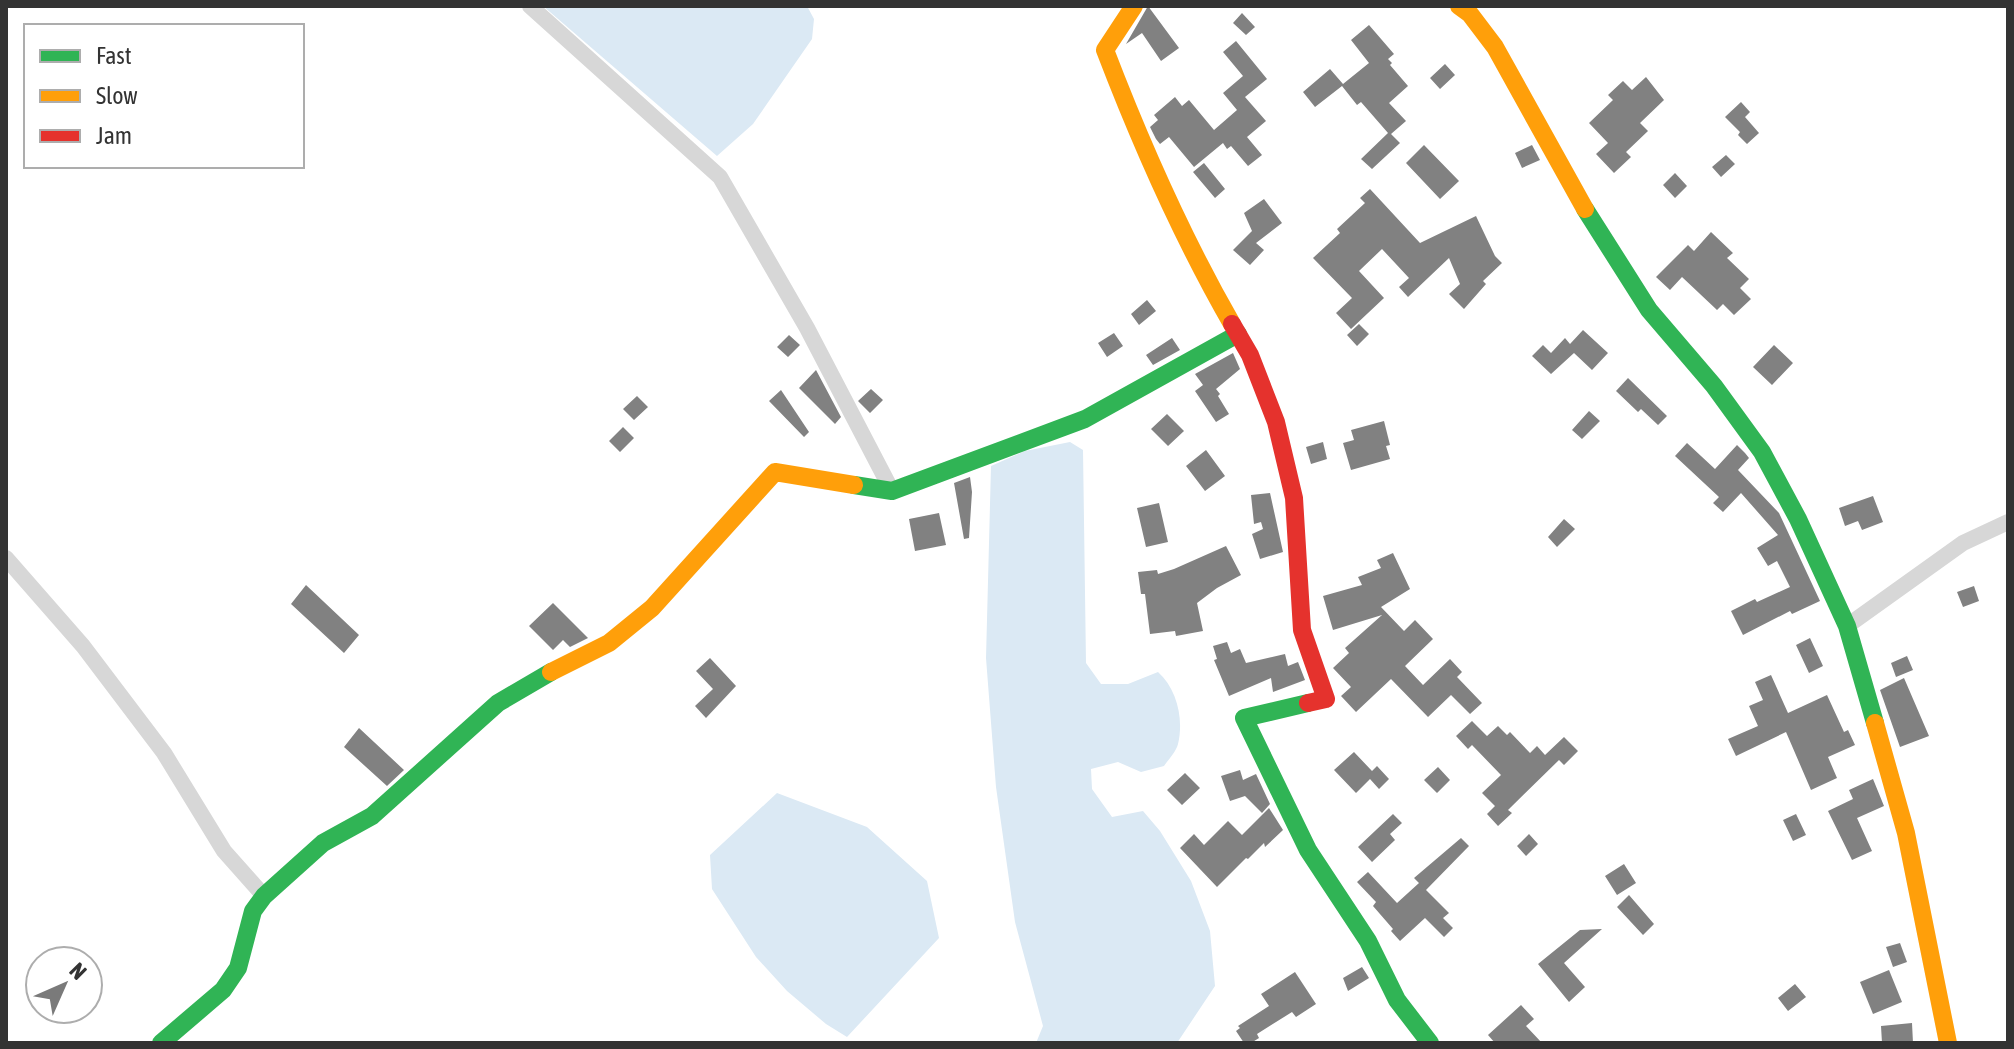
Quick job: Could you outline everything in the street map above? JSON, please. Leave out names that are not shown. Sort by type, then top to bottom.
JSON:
[{"type":"street","points":[[530,6],[720,177],[807,328],[892,491]]},
{"type":"street","points":[[1134,6],[1105,50],[1140,140],[1204,275],[1250,355],[1276,422],[1294,498],[1302,630],[1326,699],[1244,718],[1308,850],[1368,941],[1397,1000],[1430,1043]]},
{"type":"street","points":[[1459,6],[1470,14],[1495,47],[1570,185],[1649,310],[1714,386],[1762,452],[1798,519],[1847,626],[1906,833],[1948,1043]]},
{"type":"street","points":[[161,1043],[223,990],[238,968],[253,911],[264,896],[323,843],[372,816],[498,703],[520,688],[609,643],[652,608],[775,472],[892,491],[1085,419],[1238,334]]},
{"type":"street","points":[[1847,626],[1963,543],[2008,522]]},
{"type":"street","points":[[6,558],[83,646],[164,753],[224,851],[264,896]]},
{"type":"shaded area","points":[[543,6],[807,6],[814,19],[812,39],[753,124],[717,156]]},
{"type":"shaded area","points":[[1070,442],[1083,450],[1086,663],[1101,684],[1128,684],[1158,672],[1170,687],[1179,715],[1178,744],[1164,766],[1141,772],[1118,762],[1091,769],[1092,789],[1112,817],[1143,811],[1160,831],[1191,881],[1210,931],[1215,986],[1177,1043],[1036,1043],[1043,1026],[1015,922],[996,787],[986,658],[991,466],[1025,451]]},
{"type":"shaded area","points":[[777,793],[867,827],[927,881],[939,938],[847,1037],[826,1024],[787,991],[756,957],[712,889],[710,855]]},
{"type":"building","points":[[1148,6],[1179,48],[1161,61],[1142,33],[1126,44]]},
{"type":"building","points":[[1242,13],[1255,27],[1246,35],[1233,23]]},
{"type":"building","points":[[1369,25],[1394,54],[1388,59],[1392,63],[1390,65],[1408,86],[1389,103],[1406,121],[1391,134],[1400,143],[1372,169],[1361,159],[1388,133],[1361,102],[1357,105],[1342,86],[1315,107],[1303,92],[1330,69],[1343,84],[1369,63],[1351,40]]},
{"type":"building","points":[[1236,41],[1267,79],[1245,97],[1266,121],[1247,137],[1262,155],[1248,166],[1231,146],[1227,149],[1223,143],[1194,167],[1169,137],[1160,144],[1156,139],[1150,127],[1158,120],[1154,115],[1175,97],[1182,106],[1189,100],[1214,130],[1237,110],[1223,93],[1243,76],[1223,52]]},
{"type":"building","points":[[1445,64],[1455,75],[1440,89],[1430,78]]},
{"type":"building","points":[[1646,77],[1664,100],[1640,123],[1648,131],[1626,152],[1631,157],[1614,173],[1596,154],[1608,143],[1589,123],[1613,100],[1608,95],[1623,81],[1632,90]]},
{"type":"building","points":[[1741,102],[1750,112],[1745,117],[1759,133],[1747,144],[1725,117]]},
{"type":"building","points":[[1424,145],[1459,181],[1440,199],[1406,163]]},
{"type":"building","points":[[1532,145],[1540,160],[1522,168],[1515,153]]},
{"type":"building","points":[[1726,155],[1735,164],[1721,177],[1712,167]]},
{"type":"building","points":[[1204,163],[1225,189],[1215,198],[1193,172]]},
{"type":"building","points":[[1675,173],[1687,186],[1675,198],[1663,185]]},
{"type":"building","points":[[1370,189],[1420,243],[1476,216],[1495,256],[1502,263],[1483,281],[1486,284],[1464,309],[1449,294],[1460,284],[1449,258],[1408,297],[1399,287],[1409,278],[1382,249],[1359,271],[1384,298],[1351,329],[1336,313],[1352,298],[1313,258],[1340,233],[1337,229],[1365,203],[1360,198]]},
{"type":"building","points":[[1264,199],[1282,223],[1256,243],[1264,250],[1250,265],[1233,250],[1252,231],[1244,213]]},
{"type":"building","points":[[1711,232],[1733,253],[1727,258],[1749,279],[1740,288],[1751,299],[1734,315],[1723,304],[1717,310],[1682,277],[1670,290],[1656,277],[1688,245],[1694,251]]},
{"type":"building","points":[[1147,300],[1156,311],[1139,325],[1131,314]]},
{"type":"building","points":[[1359,324],[1369,334],[1357,346],[1347,335]]},
{"type":"building","points":[[1583,330],[1608,353],[1592,370],[1574,353],[1551,374],[1532,356],[1543,345],[1551,353],[1565,338],[1570,344]]},
{"type":"building","points":[[1114,333],[1123,346],[1107,357],[1098,343]]},
{"type":"building","points":[[789,335],[800,345],[788,357],[777,347]]},
{"type":"building","points":[[1172,338],[1180,350],[1153,365],[1146,355]]},
{"type":"building","points":[[1774,345],[1793,363],[1772,385],[1753,367]]},
{"type":"building","points":[[1233,353],[1240,369],[1216,389],[1229,414],[1216,422],[1195,391],[1203,385],[1195,374]]},
{"type":"building","points":[[816,370],[841,417],[835,424],[799,388]]},
{"type":"building","points":[[1628,378],[1667,416],[1658,425],[1641,409],[1638,412],[1616,391]]},
{"type":"building","points":[[871,389],[883,400],[870,413],[858,401]]},
{"type":"building","points":[[781,390],[809,432],[804,437],[769,401]]},
{"type":"building","points":[[637,396],[648,407],[634,420],[623,409]]},
{"type":"building","points":[[1589,411],[1600,421],[1582,439],[1572,430]]},
{"type":"building","points":[[1167,414],[1184,431],[1168,446],[1151,429]]},
{"type":"building","points":[[1384,421],[1390,459],[1351,470],[1343,443],[1354,440],[1351,430]]},
{"type":"building","points":[[623,427],[634,438],[620,452],[609,441]]},
{"type":"building","points":[[1323,442],[1327,459],[1311,464],[1306,447]]},
{"type":"building","points":[[1687,443],[1715,469],[1737,445],[1745,453],[1749,458],[1738,470],[1779,513],[1820,601],[1792,614],[1790,611],[1743,635],[1731,611],[1790,587],[1777,561],[1768,566],[1757,548],[1778,535],[1741,493],[1723,512],[1713,503],[1719,497],[1675,456]]},
{"type":"building","points":[[1206,450],[1225,476],[1205,491],[1186,466]]},
{"type":"building","points":[[970,477],[969,538],[964,539],[954,483]]},
{"type":"building","points":[[1270,493],[1283,552],[1260,559],[1252,534],[1263,529],[1261,522],[1254,524],[1251,495]]},
{"type":"building","points":[[1873,496],[1883,522],[1862,530],[1858,521],[1845,526],[1839,508]]},
{"type":"building","points":[[1159,503],[1168,542],[1146,547],[1137,508]]},
{"type":"building","points":[[939,513],[946,545],[915,551],[909,519]]},
{"type":"building","points":[[1564,519],[1575,529],[1557,547],[1548,537]]},
{"type":"building","points":[[1226,546],[1241,575],[1197,603],[1203,631],[1176,636],[1175,631],[1150,634],[1145,594],[1141,594],[1138,572],[1157,570],[1158,574]]},
{"type":"building","points":[[1393,553],[1410,589],[1381,607],[1404,631],[1415,620],[1433,639],[1405,666],[1423,685],[1450,659],[1462,672],[1457,677],[1482,703],[1470,714],[1451,695],[1428,717],[1391,679],[1356,712],[1341,696],[1351,687],[1333,668],[1349,653],[1345,648],[1382,615],[1333,630],[1323,596],[1362,585],[1358,577],[1381,568],[1377,560]]},
{"type":"building","points":[[306,585],[359,635],[344,653],[291,604]]},
{"type":"building","points":[[1974,586],[1979,601],[1963,607],[1957,592]]},
{"type":"building","points":[[553,603],[588,638],[570,647],[563,640],[553,650],[529,626]]},
{"type":"building","points":[[1810,638],[1823,666],[1809,673],[1796,645]]},
{"type":"building","points":[[1227,642],[1231,653],[1240,649],[1246,663],[1285,654],[1288,666],[1298,662],[1305,680],[1273,692],[1271,678],[1229,696],[1214,660],[1217,659],[1213,646]]},
{"type":"building","points":[[1907,656],[1913,670],[1896,677],[1891,663]]},
{"type":"building","points":[[710,658],[736,686],[706,718],[695,706],[713,689],[696,671]]},
{"type":"building","points":[[1771,675],[1788,713],[1827,695],[1844,732],[1848,730],[1855,745],[1828,757],[1837,778],[1811,790],[1786,732],[1736,756],[1728,739],[1758,726],[1749,706],[1763,700],[1755,682]]},
{"type":"building","points":[[1904,678],[1929,736],[1900,747],[1880,690]]},
{"type":"building","points":[[1472,721],[1487,736],[1498,726],[1507,735],[1510,732],[1530,753],[1537,746],[1545,755],[1564,737],[1578,751],[1564,765],[1559,760],[1508,810],[1512,813],[1498,826],[1487,814],[1495,806],[1482,793],[1501,775],[1472,745],[1468,749],[1456,736]]},
{"type":"building","points":[[359,728],[404,770],[387,786],[344,747]]},
{"type":"building","points":[[1354,752],[1372,771],[1377,766],[1389,779],[1379,789],[1370,779],[1356,793],[1334,770]]},
{"type":"building","points":[[1438,767],[1450,780],[1437,793],[1424,780]]},
{"type":"building","points":[[1240,770],[1243,780],[1256,774],[1270,804],[1262,813],[1245,796],[1230,801],[1221,776]]},
{"type":"building","points":[[1185,773],[1200,788],[1182,805],[1167,790]]},
{"type":"building","points":[[1873,779],[1884,806],[1857,818],[1872,851],[1852,860],[1828,811],[1853,799],[1849,790]]},
{"type":"building","points":[[1269,808],[1283,830],[1265,847],[1264,843],[1246,858],[1217,887],[1180,848],[1194,834],[1204,845],[1228,821],[1242,835]]},
{"type":"building","points":[[1393,814],[1402,823],[1390,834],[1395,840],[1372,862],[1358,847]]},
{"type":"building","points":[[1796,814],[1806,835],[1793,841],[1783,820]]},
{"type":"building","points":[[1529,834],[1538,844],[1526,856],[1517,846]]},
{"type":"building","points":[[1461,838],[1469,846],[1426,890],[1449,913],[1443,918],[1453,928],[1444,937],[1425,918],[1400,941],[1373,906],[1376,902],[1357,882],[1368,872],[1397,903],[1419,883],[1414,878]]},
{"type":"building","points":[[1624,864],[1636,883],[1617,895],[1605,876]]},
{"type":"building","points":[[1629,895],[1654,924],[1643,935],[1617,907]]},
{"type":"building","points":[[1602,929],[1564,963],[1585,987],[1569,1002],[1538,964],[1580,930]]},
{"type":"building","points":[[1900,943],[1907,962],[1893,967],[1886,947]]},
{"type":"building","points":[[1362,967],[1369,978],[1348,991],[1343,978]]},
{"type":"building","points":[[1889,970],[1902,1002],[1873,1014],[1860,982]]},
{"type":"building","points":[[1295,972],[1316,1004],[1296,1017],[1292,1012],[1257,1034],[1259,1038],[1244,1043],[1236,1031],[1240,1028],[1238,1026],[1269,1006],[1261,994]]},
{"type":"building","points":[[1795,984],[1806,997],[1788,1011],[1778,998]]},
{"type":"building","points":[[1521,1005],[1534,1019],[1526,1026],[1542,1043],[1495,1043],[1488,1035]]},
{"type":"building","points":[[1912,1023],[1913,1043],[1882,1043],[1881,1026]]},
{"type":"traffic: fast","points":[[1585,209],[1649,310],[1714,386],[1762,452],[1798,519],[1847,626],[1875,723]]},
{"type":"traffic: fast","points":[[854,485],[892,491],[1085,419],[1238,334]]},
{"type":"traffic: fast","points":[[161,1043],[223,990],[238,968],[253,911],[264,896],[323,843],[372,816],[498,703],[551,672]]},
{"type":"traffic: fast","points":[[1308,703],[1244,718],[1308,850],[1368,941],[1397,1000],[1430,1043]]},
{"type":"traffic: slow","points":[[1134,6],[1105,50],[1163,190],[1232,324]]},
{"type":"traffic: slow","points":[[1459,6],[1470,14],[1495,47],[1585,209]]},
{"type":"traffic: slow","points":[[551,672],[609,643],[652,608],[775,472],[854,485]]},
{"type":"traffic: slow","points":[[1875,723],[1906,833],[1948,1043]]},
{"type":"traffic: jam","points":[[1232,324],[1250,355],[1276,422],[1294,498],[1302,630],[1326,699],[1308,703]]}]
